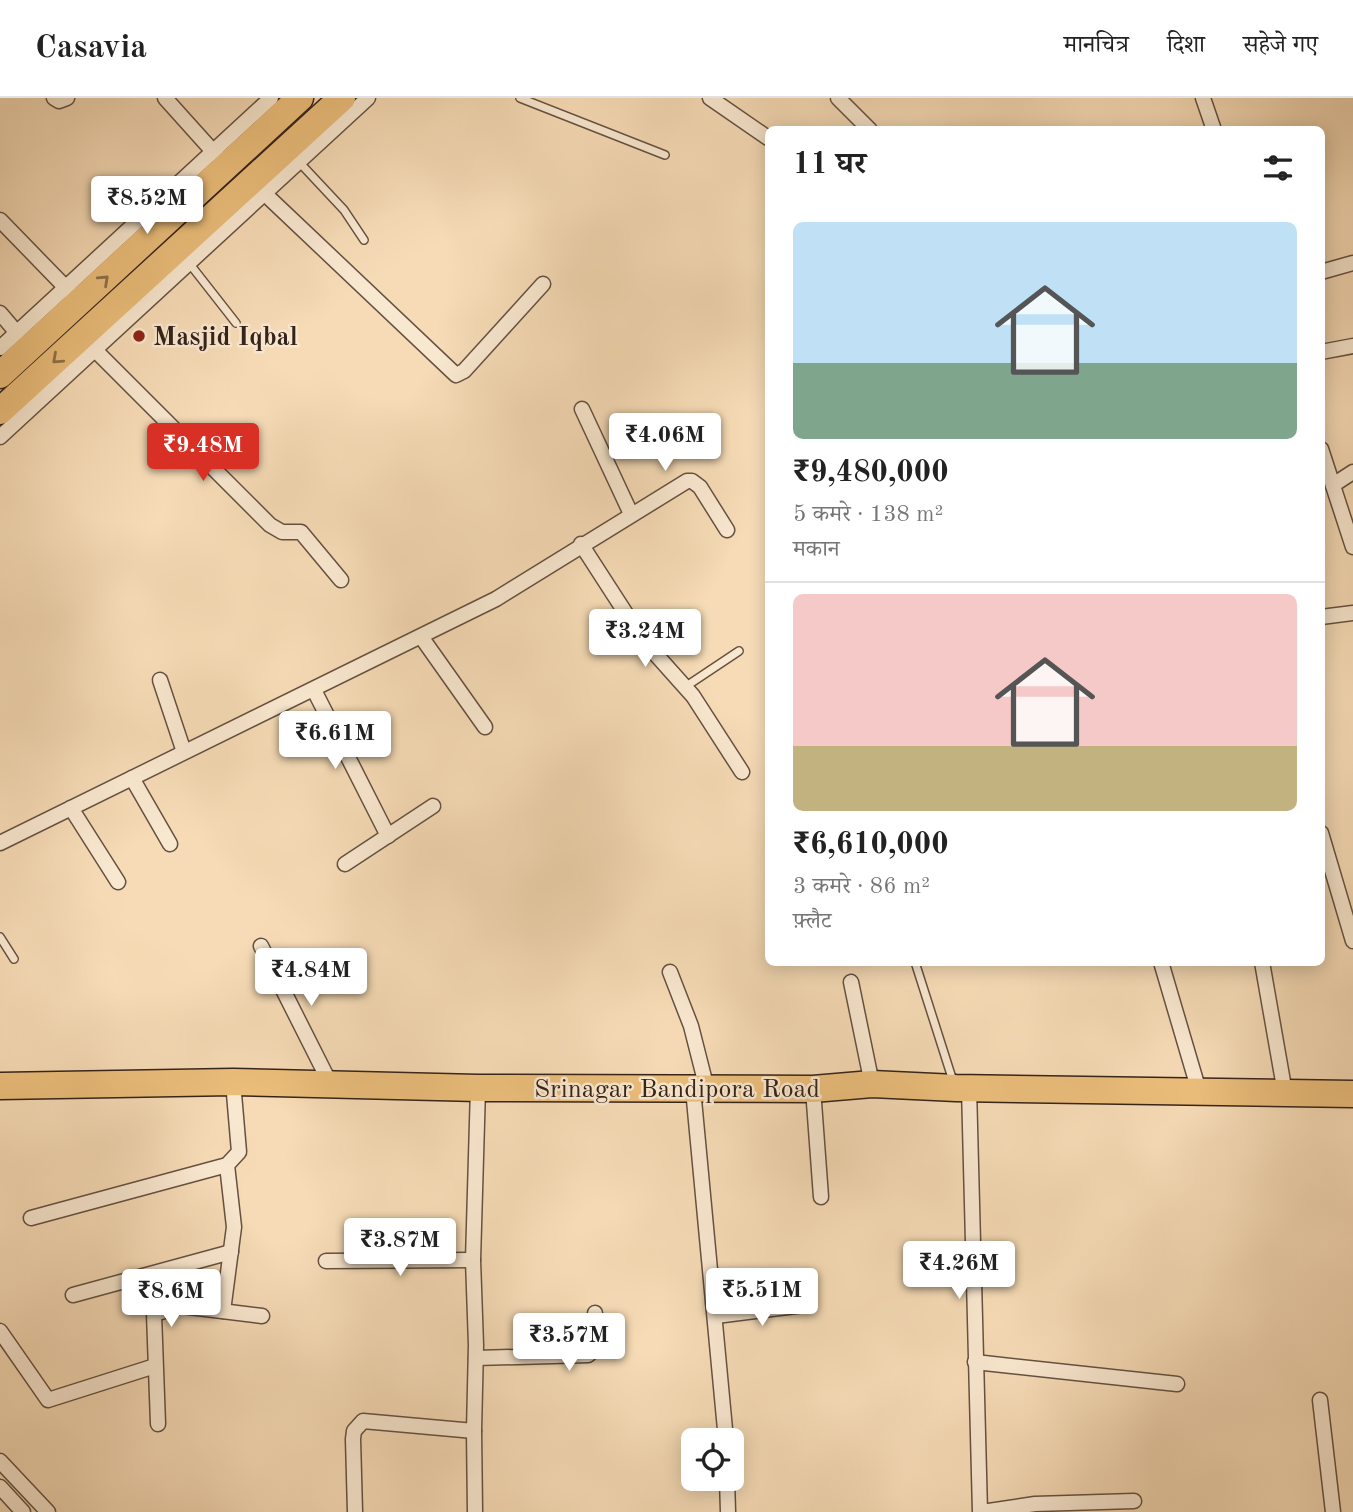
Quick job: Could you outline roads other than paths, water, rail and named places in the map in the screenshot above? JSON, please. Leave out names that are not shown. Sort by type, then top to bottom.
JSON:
[{"type":"highway","points":[[6,361],[220,159],[300,98]]},
{"type":"highway","points":[[0,411],[342,98]]},
{"type":"highway","name":"Srinagar Bandipora Road","points":[[0,1086],[233,1082],[478,1088],[813,1089],[872,1084],[962,1088],[1353,1094]]},
{"type":"street","points":[[54,98],[59,101],[67,98]]},
{"type":"street","points":[[164,98],[220,159],[271,98]]},
{"type":"street","points":[[0,438],[368,98]]},
{"type":"street","points":[[710,98],[765,136]]},
{"type":"street","points":[[838,98],[866,126]]},
{"type":"street","points":[[1202,98],[1212,126]]},
{"type":"street","points":[[265,194],[456,375],[464,372],[543,284]]},
{"type":"street","points":[[0,220],[73,295],[17,332],[6,361]]},
{"type":"street","points":[[1325,271],[1353,263]]},
{"type":"street","points":[[0,313],[17,332]]},
{"type":"street","points":[[1325,351],[1353,346]]},
{"type":"street","points":[[95,350],[270,525],[282,531],[296,530],[302,533],[341,580]]},
{"type":"street","points":[[582,409],[631,514]]},
{"type":"street","points":[[1325,461],[1353,548]]},
{"type":"street","points":[[1333,485],[1353,472]]},
{"type":"street","points":[[0,843],[314,690],[365,662],[422,638],[496,599],[682,483],[692,481],[700,487],[727,530]]},
{"type":"street","points":[[581,544],[643,640],[685,687],[742,772]]},
{"type":"street","points":[[1325,616],[1353,613]]},
{"type":"street","points":[[422,638],[485,727]]},
{"type":"street","points":[[160,680],[184,752]]},
{"type":"street","points":[[314,690],[388,836]]},
{"type":"street","points":[[132,778],[170,844]]},
{"type":"street","points":[[345,864],[433,806]]},
{"type":"street","points":[[71,808],[118,882]]},
{"type":"street","points":[[1325,846],[1353,941]]},
{"type":"street","points":[[261,946],[331,1084]]},
{"type":"street","points":[[1162,966],[1199,1091]]},
{"type":"street","points":[[1263,966],[1285,1093]]},
{"type":"street","points":[[670,972],[691,1026],[700,1089],[725,1428]]},
{"type":"street","points":[[850,982],[872,1084]]},
{"type":"street","points":[[31,1218],[227,1165],[239,1152],[233,1082]]},
{"type":"street","points":[[475,1512],[476,1358],[473,1260],[478,1088]]},
{"type":"street","points":[[962,1088],[976,1296],[975,1362],[981,1512],[1134,1501]]},
{"type":"street","points":[[813,1089],[821,1197]]},
{"type":"street","points":[[223,1311],[233,1214],[227,1165]]},
{"type":"street","points":[[73,1295],[231,1252]]},
{"type":"street","points":[[326,1261],[473,1260]]},
{"type":"street","points":[[716,1316],[804,1305]]},
{"type":"street","points":[[158,1424],[153,1320],[156,1313],[181,1306],[262,1316]]},
{"type":"street","points":[[476,1358],[588,1355],[596,1348],[595,1312]]},
{"type":"street","points":[[0,1331],[48,1400],[155,1366]]},
{"type":"street","points":[[975,1362],[1177,1384]]},
{"type":"street","points":[[1320,1400],[1333,1512]]},
{"type":"street","points":[[355,1512],[353,1439],[354,1430],[363,1421],[474,1431]]},
{"type":"street","points":[[0,1461],[47,1512]]},
{"type":"street","points":[[0,1487],[23,1512]]},
{"type":"street","points":[[727,1491],[728,1512]]},
{"type":"lane","points":[[520,98],[665,155]]},
{"type":"lane","points":[[299,162],[344,210],[363,240]]},
{"type":"lane","points":[[189,263],[236,323]]},
{"type":"lane","points":[[685,687],[739,651]]},
{"type":"lane","points":[[0,937],[14,959]]},
{"type":"lane","points":[[916,966],[962,1088]]},
{"type":"place","name":"Masjid Iqbal","points":[[139,336]]}]
